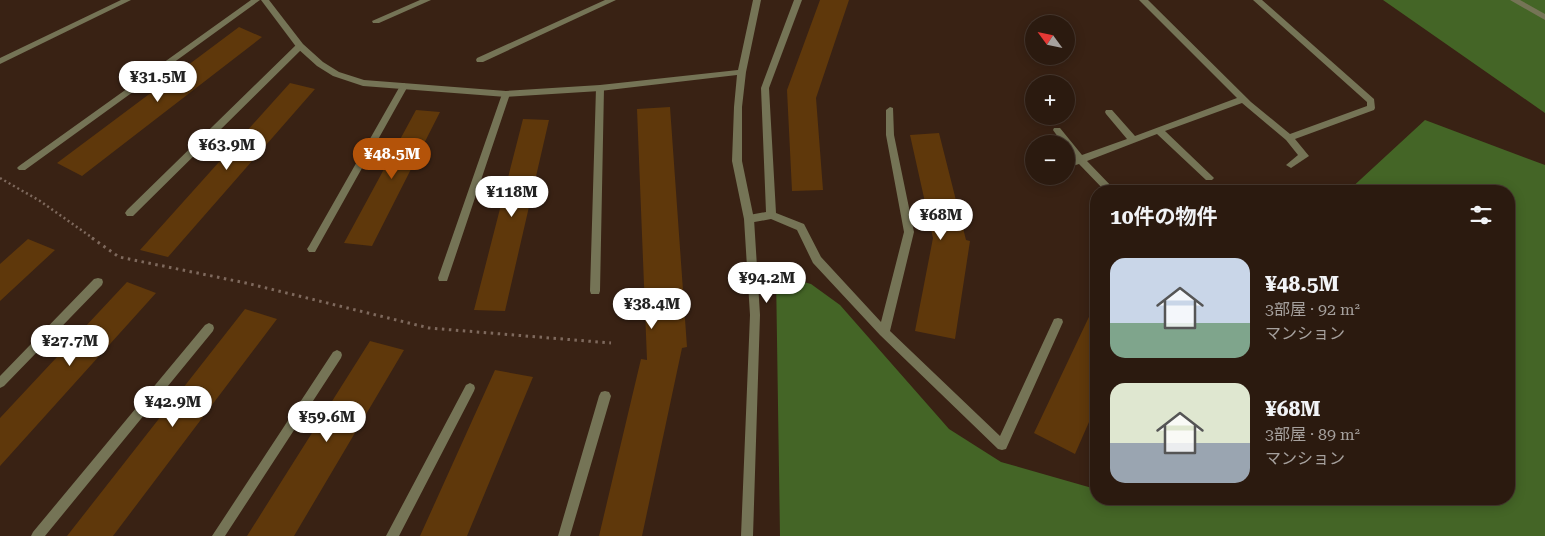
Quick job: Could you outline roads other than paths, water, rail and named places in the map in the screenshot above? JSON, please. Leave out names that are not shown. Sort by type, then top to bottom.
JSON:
[{"type":"street","points":[[0,61],[127,0]]},
{"type":"street","points":[[22,168],[256,0]]},
{"type":"street","points":[[265,0],[300,46],[320,64],[336,74],[363,83],[506,94],[600,88],[742,72]]},
{"type":"street","points":[[376,22],[427,0]]},
{"type":"street","points":[[480,60],[612,0]]},
{"type":"street","points":[[747,536],[755,315],[750,219],[738,161],[738,107],[742,72],[757,0]]},
{"type":"street","points":[[771,215],[764,88],[798,0]]},
{"type":"street","points":[[1143,0],[1243,99],[1289,138],[1304,156],[1291,165]]},
{"type":"street","points":[[1257,0],[1371,101],[1371,108],[1289,138]]},
{"type":"street","points":[[1514,0],[1545,17]]},
{"type":"street","points":[[130,213],[300,46]]},
{"type":"street","points":[[312,249],[404,86]]},
{"type":"street","points":[[595,291],[600,88]]},
{"type":"street","points":[[443,278],[506,94]]},
{"type":"street","points":[[1075,162],[1243,99]]},
{"type":"street","points":[[884,332],[909,232],[890,135],[890,110]]},
{"type":"street","points":[[1109,112],[1134,140]]},
{"type":"street","points":[[1057,130],[1081,160],[1106,185]]},
{"type":"street","points":[[1159,130],[1209,178]]},
{"type":"street","points":[[750,219],[771,215],[801,227],[817,260],[884,332],[1002,445],[1058,322]]},
{"type":"street","points":[[0,383],[98,282]]},
{"type":"street","points":[[37,536],[209,328]]},
{"type":"street","points":[[218,536],[337,355]]},
{"type":"street","points":[[392,536],[470,388]]},
{"type":"street","points":[[564,536],[605,396]]}]
